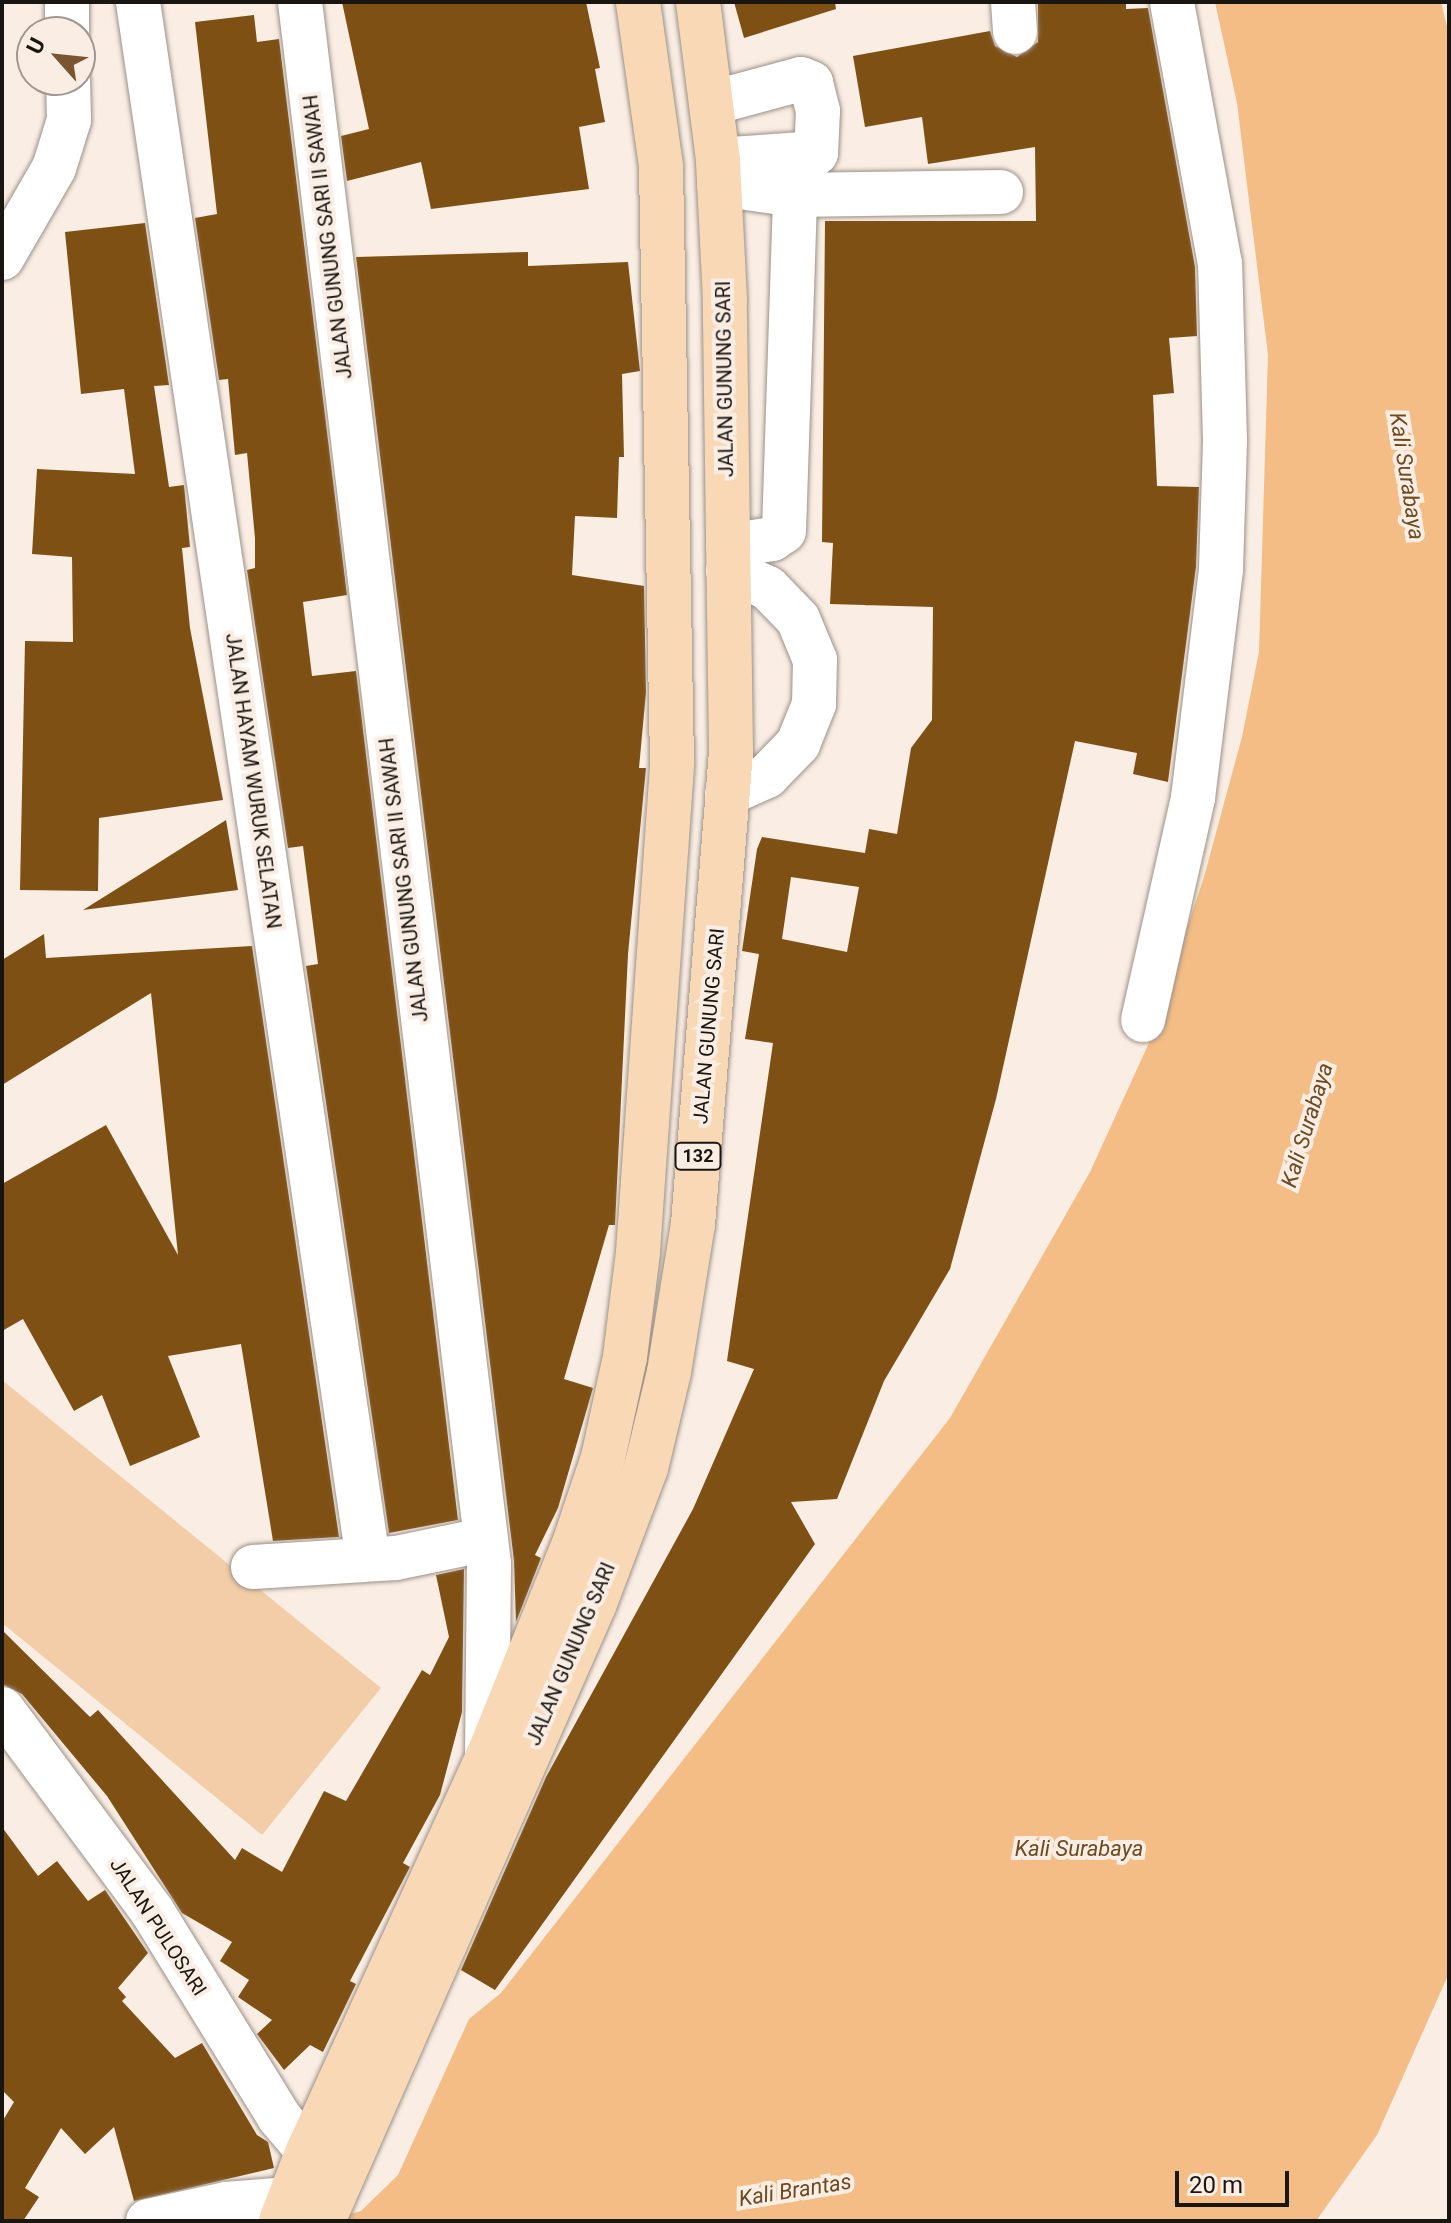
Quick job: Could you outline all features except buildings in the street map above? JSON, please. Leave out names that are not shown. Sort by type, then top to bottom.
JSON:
[{"type":"main road","name":"JALAN GUNUNG SARI","points":[[304,2214],[308,2151],[487,1759],[575,1541],[603,1458],[625,1357],[638,1252],[672,762],[663,211],[646,37],[638,2]]},
{"type":"main road","name":"JALAN GUNUNG SARI","points":[[304,2214],[595,1603],[646,1468],[669,1372],[688,1258],[727,794],[728,558],[719,172],[698,2]]},
{"type":"main road","points":[[638,1252],[688,1258]]},
{"type":"street","name":"JALAN HAYAM WURUK SELATAN","points":[[138,2],[368,1559]]},
{"type":"street","name":"JALAN GUNUNG SARI II SAWAH","points":[[300,2],[491,1589],[487,1759]]},
{"type":"street","points":[[1143,1020],[1193,798],[1221,569],[1224,469],[1220,264],[1172,2]]},
{"type":"street","points":[[712,103],[801,79],[815,91],[816,153],[766,157],[719,172]]},
{"type":"street","points":[[755,91],[766,157]]},
{"type":"street","points":[[2,258],[54,168],[69,120],[68,96]]},
{"type":"street","points":[[719,172],[795,195],[1001,192]]},
{"type":"street","points":[[727,794],[767,776],[798,744],[814,704],[815,660],[798,619],[768,588],[728,558],[784,531],[795,195]]},
{"type":"street","points":[[253,1567],[368,1559],[483,1540]]},
{"type":"street","name":"JALAN PULOSARI","points":[[2,1709],[152,1911],[279,2117],[308,2151]]},
{"type":"street","points":[[148,2221],[226,2204],[304,2214]]},
{"type":"shaded area","points":[[2,1380],[381,1688],[262,1835],[2,1623]]},
{"type":"water","name":"Kali Surabaya","points":[[1215,2],[1441,2],[1449,35],[1449,1973],[1377,2135],[1316,2221],[324,2221],[361,2211],[398,2175],[469,2019],[501,1993],[950,1418],[1090,1172],[1148,1045],[1204,877],[1242,737],[1259,652],[1268,355],[1237,103]]},
{"type":"water label","name":"Kali Brantas","points":[[795,2190]]}]
